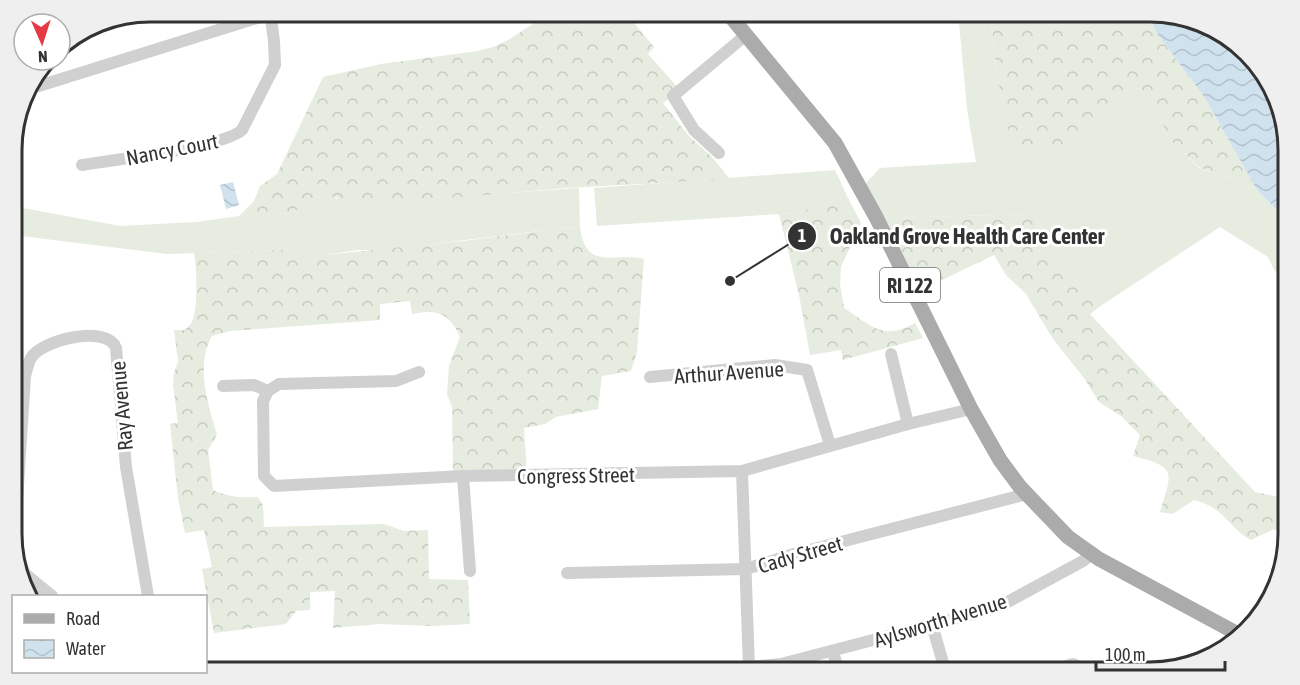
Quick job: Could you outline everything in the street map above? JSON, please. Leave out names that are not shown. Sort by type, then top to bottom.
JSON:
[{"type":"main road","name":"RI 122","points":[[735,22],[835,143],[916,296],[971,409],[1000,460],[1034,503],[1068,537],[1099,559],[1234,631]]},
{"type":"street","points":[[40,86],[243,22]]},
{"type":"street","name":"Nancy Court","points":[[82,165],[214,142],[236,135],[248,120],[275,65],[273,22]]},
{"type":"street","points":[[719,153],[694,130],[673,96],[746,35]]},
{"type":"street","name":"Ray Avenue","points":[[22,418],[25,376],[31,357],[39,350],[64,340],[92,335],[111,340],[116,348],[126,467],[148,595]]},
{"type":"street","points":[[891,354],[909,423]]},
{"type":"street","name":"Arthur Avenue","points":[[651,377],[775,365],[807,370],[830,445]]},
{"type":"street","points":[[223,386],[254,385],[268,391],[279,384],[396,381],[418,372]]},
{"type":"street","name":"Congress Street","points":[[268,391],[263,401],[264,477],[274,486],[462,476],[742,471],[909,423],[971,409]]},
{"type":"street","points":[[742,471],[749,662]]},
{"type":"street","points":[[462,476],[470,571]]},
{"type":"street","name":"Cady Street","points":[[567,573],[746,569],[794,554],[1027,494]]},
{"type":"street","name":"Aylsworth Avenue","points":[[786,662],[833,652],[1002,605],[1083,561],[1093,553]]},
{"type":"street","name":"Ray Avenue","points":[[30,578],[50,595]]},
{"type":"street","points":[[932,625],[943,662]]},
{"type":"street","points":[[833,652],[836,662]]},
{"type":"green space","points":[[536,22],[633,22],[654,47],[648,54],[680,90],[663,103],[688,135],[711,156],[730,179],[567,188],[344,207],[338,197],[290,212],[240,218],[239,216],[254,201],[260,186],[277,174],[323,77],[381,64],[478,51],[510,39]]},
{"type":"green space","points":[[959,22],[991,22],[997,76],[1013,147],[1106,107],[1117,93],[1139,88],[1156,110],[1169,139],[1199,168],[1223,176],[1252,181],[1257,190],[1278,211],[1278,273],[1268,257],[1220,227],[1099,307],[1043,243],[1035,214],[881,218],[865,184],[880,168],[976,162],[967,109]]},
{"type":"green space","points":[[991,22],[1152,22],[1156,32],[1205,98],[1252,181],[1223,176],[1200,168],[1169,139],[1156,110],[1139,88],[1117,93],[1092,128],[1052,152],[1031,152],[1012,147],[997,76]]},
{"type":"green space","points":[[835,170],[847,196],[796,213],[597,226],[594,188]]},
{"type":"green space","points":[[579,188],[580,228],[324,255],[282,250],[167,254],[23,236],[23,208],[120,226],[196,222],[284,213],[312,205],[325,198],[407,200]]},
{"type":"green space","points":[[847,196],[861,223],[841,267],[840,284],[844,308],[870,325],[886,331],[894,331],[915,323],[923,338],[843,360],[841,350],[810,355],[799,295],[779,214],[796,213]]},
{"type":"green space","points":[[1035,214],[1043,243],[1099,307],[1090,314],[1255,492],[1278,497],[1278,530],[1274,529],[1251,540],[1213,508],[1194,500],[1173,514],[1160,512],[1169,480],[1168,473],[1158,464],[1133,456],[1140,435],[1121,416],[1099,402],[1084,378],[1053,339],[1026,294],[1006,275],[994,255],[917,292],[881,218]]},
{"type":"green space","points":[[580,228],[583,242],[595,255],[644,259],[637,352],[631,371],[602,376],[598,409],[556,417],[545,424],[524,428],[527,474],[453,475],[452,407],[447,394],[449,365],[460,337],[447,318],[441,315],[428,312],[412,314],[410,301],[380,304],[380,320],[230,331],[212,336],[204,360],[204,372],[207,398],[217,435],[208,450],[213,490],[235,497],[258,497],[263,505],[264,527],[384,524],[404,531],[428,530],[429,579],[468,580],[470,624],[431,626],[380,624],[333,628],[335,591],[310,592],[310,610],[296,611],[286,624],[214,633],[202,569],[212,567],[204,530],[185,533],[178,498],[170,424],[178,423],[173,385],[178,362],[174,330],[185,330],[194,316],[196,268],[194,253],[282,250],[324,255]]},
{"type":"water","points":[[1152,22],[1191,29],[1227,49],[1251,73],[1268,102],[1273,117],[1278,150],[1278,211],[1257,190],[1205,98],[1156,32]]},
{"type":"water","points":[[233,182],[239,205],[226,209],[220,185]]},
{"type":"place","name":"Oakland Grove Health Care Center","points":[[730,281]]}]
